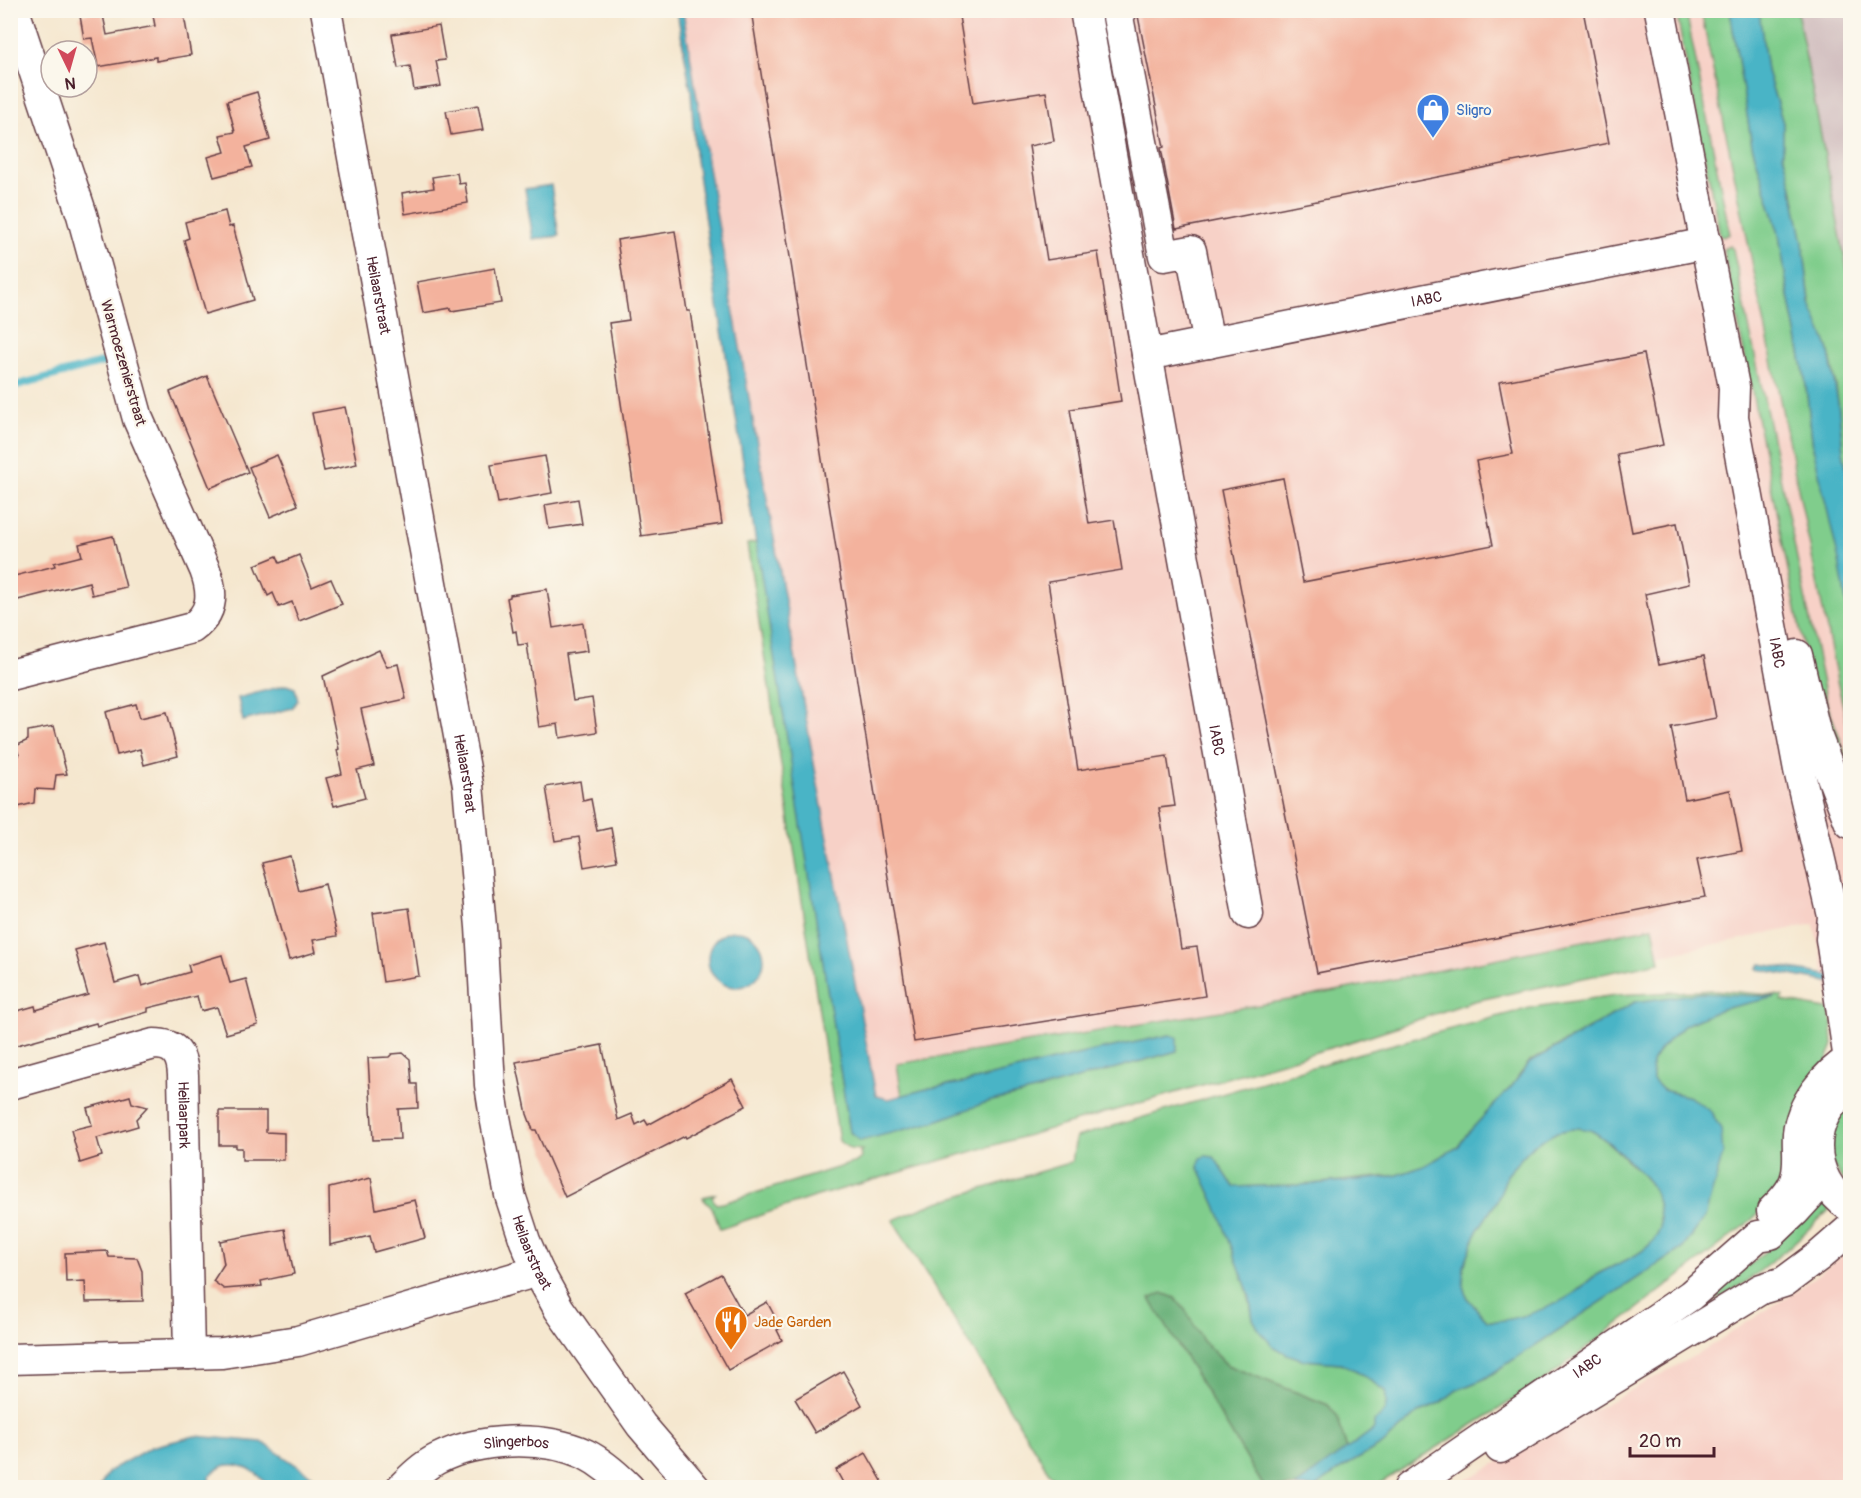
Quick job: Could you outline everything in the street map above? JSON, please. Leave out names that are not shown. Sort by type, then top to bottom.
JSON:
[{"type":"street","name":"Warmoezenierstraat","points":[[10,675],[192,628],[207,614],[210,595],[205,570],[144,437],[85,225],[14,10]]},
{"type":"street","name":"Heilaarstraat","points":[[326,10],[468,785],[477,875],[490,1085],[510,1195],[525,1241],[559,1309],[641,1425],[695,1488]]},
{"type":"street","name":"IABC","points":[[1085,10],[1248,915]]},
{"type":"street","points":[[1122,10],[1118,17],[1164,256],[1191,251],[1209,343]]},
{"type":"street","name":"IABC","points":[[1660,10],[1734,387],[1735,429],[1799,770],[1833,916],[1845,934],[1842,1008],[1850,1069]]},
{"type":"street","name":"IABC","points":[[1147,355],[1707,243]]},
{"type":"street","name":"IABC","points":[[1734,387],[1746,412],[1779,580],[1816,735],[1851,823]]},
{"type":"street","name":"Heilaarpark","points":[[10,1084],[154,1044],[170,1046],[178,1053],[182,1060],[183,1076],[189,1354]]},
{"type":"street","points":[[1850,1069],[1843,1093],[1821,1123],[1809,1174],[1839,1197],[1850,1211]]},
{"type":"street","name":"IABC","points":[[1409,1488],[1691,1295],[1758,1236],[1771,1234],[1816,1188],[1809,1174]]},
{"type":"street","name":"IABC","points":[[1440,1488],[1491,1453],[1761,1289],[1784,1282],[1819,1257],[1850,1211]]},
{"type":"street","points":[[10,1359],[243,1351],[298,1341],[538,1271]]},
{"type":"street","name":"Slingerbos","points":[[401,1488],[416,1473],[437,1459],[470,1446],[511,1441],[549,1444],[585,1454],[615,1474],[628,1488]]},
{"type":"shaded area","points":[[681,11],[1850,11],[1850,1089],[1814,924],[874,1116]]},
{"type":"shaded area","points":[[1793,11],[1850,11],[1850,301]]},
{"type":"shaded area","points":[[1850,1250],[1850,1487],[1455,1488],[1469,1478],[1696,1355],[1793,1293]]},
{"type":"green space","points":[[1676,11],[1686,11],[1730,234],[1723,237],[1720,235]]},
{"type":"green space","points":[[1701,11],[1730,11],[1752,145],[1779,234],[1805,378],[1813,447],[1842,571],[1850,625],[1850,735],[1838,685]]},
{"type":"green space","points":[[1759,11],[1797,11],[1850,285],[1850,489],[1843,451],[1836,385],[1828,347],[1811,308],[1803,243],[1783,154],[1783,123],[1767,71]]},
{"type":"green space","points":[[1730,246],[1733,249],[1827,703],[1845,752],[1850,779],[1827,732],[1805,654],[1723,249]]},
{"type":"green space","points":[[757,542],[850,1132],[860,1141],[987,1102],[1177,1051],[1170,1035],[902,1096],[897,1064],[1301,998],[1653,927],[1660,962],[1474,1001],[1344,1044],[811,1198],[720,1229],[712,1207],[705,1202],[703,1197],[715,1194],[712,1197],[716,1204],[723,1203],[856,1162],[861,1158],[862,1150],[850,1149],[839,1141],[747,544]]},
{"type":"green space","points":[[1715,990],[1783,996],[1782,1001],[1831,1010],[1833,1045],[1777,1190],[1765,1207],[1746,1225],[1545,1380],[1374,1487],[1316,1487],[1342,1468],[1382,1445],[1418,1413],[1440,1403],[1457,1390],[1484,1379],[1683,1248],[1705,1217],[1710,1195],[1690,1097],[1663,1090],[1653,1080],[1652,1062],[1660,1049],[1685,1025],[1722,1009],[1773,997],[1635,1002],[1529,1062],[1512,1086],[1467,1134],[1458,1147],[1424,1166],[1398,1175],[1300,1185],[1234,1187],[1214,1157],[1198,1166],[1238,1260],[1253,1319],[1304,1360],[1341,1363],[1357,1371],[1385,1391],[1388,1404],[1374,1429],[1347,1450],[1337,1416],[1328,1405],[1227,1365],[1203,1341],[1186,1311],[1151,1299],[1264,1487],[1058,1487],[893,1220],[935,1203],[1072,1162],[1076,1137],[1360,1053],[1534,1007],[1616,995]]},
{"type":"green space","points":[[1850,1100],[1850,1190],[1829,1160],[1832,1125]]},
{"type":"green space","points":[[1577,1128],[1590,1130],[1601,1137],[1647,1180],[1658,1204],[1660,1229],[1656,1238],[1642,1251],[1598,1274],[1565,1299],[1519,1317],[1487,1321],[1468,1299],[1463,1283],[1464,1266],[1477,1231],[1497,1201],[1508,1173],[1533,1145],[1557,1132]]},
{"type":"green space","points":[[1821,1201],[1829,1209],[1828,1211],[1786,1250],[1746,1282],[1608,1364],[1728,1282]]},
{"type":"green space","points":[[1162,1293],[1175,1298],[1186,1311],[1203,1341],[1227,1365],[1328,1405],[1337,1416],[1347,1450],[1295,1487],[1264,1487],[1150,1299]]},
{"type":"water","points":[[677,11],[683,11],[709,173],[815,769],[876,1096],[889,1099],[1170,1035],[1177,1037],[1177,1051],[987,1102],[934,1122],[860,1141],[850,1132],[710,255],[695,153],[691,91]]},
{"type":"water","points":[[1730,11],[1759,11],[1767,71],[1783,123],[1783,154],[1803,243],[1810,303],[1828,347],[1850,489],[1850,625],[1839,561],[1813,447],[1805,378],[1779,234],[1752,145]]},
{"type":"water","points":[[551,185],[559,236],[533,239],[525,189]]},
{"type":"water","points":[[286,685],[295,688],[298,700],[292,708],[243,721],[238,698]]},
{"type":"water","points":[[730,931],[742,931],[752,935],[760,943],[764,959],[760,975],[752,983],[742,987],[730,987],[720,983],[712,975],[708,965],[708,953],[712,943],[720,935]]},
{"type":"water","points":[[1761,964],[1850,979],[1850,986],[1757,969]]},
{"type":"water","points":[[1700,993],[1776,997],[1722,1009],[1685,1025],[1660,1049],[1652,1062],[1653,1080],[1663,1090],[1690,1097],[1711,1112],[1721,1129],[1723,1154],[1705,1217],[1683,1248],[1484,1379],[1457,1390],[1440,1403],[1418,1413],[1382,1445],[1342,1468],[1316,1487],[1295,1487],[1374,1429],[1374,1422],[1385,1409],[1385,1391],[1357,1371],[1341,1363],[1304,1360],[1287,1354],[1273,1346],[1261,1333],[1253,1319],[1249,1294],[1216,1205],[1198,1166],[1201,1158],[1214,1157],[1234,1187],[1300,1185],[1381,1178],[1424,1166],[1458,1147],[1467,1134],[1512,1086],[1529,1063],[1635,1002]],"holes":[[[1577,1128],[1590,1130],[1601,1137],[1647,1180],[1658,1204],[1660,1229],[1656,1238],[1642,1251],[1598,1274],[1565,1299],[1519,1317],[1487,1321],[1468,1299],[1463,1283],[1464,1266],[1477,1231],[1497,1201],[1508,1173],[1533,1145],[1557,1132]]]},
{"type":"water","points":[[195,1436],[262,1442],[321,1482],[323,1487],[268,1487],[256,1473],[232,1465],[216,1470],[209,1477],[210,1487],[100,1487],[109,1471],[151,1447]]},
{"type":"building","points":[[102,10],[107,35],[155,26],[152,10],[183,10],[191,55],[156,61],[156,57],[99,67],[99,39],[84,39],[80,16]]},
{"type":"building","points":[[751,10],[958,10],[973,103],[1046,92],[1054,141],[1029,146],[1047,260],[1098,252],[1121,401],[1070,409],[1089,524],[1114,520],[1122,570],[1048,582],[1078,770],[1167,756],[1175,806],[1159,808],[1181,949],[1197,947],[1205,996],[914,1042]]},
{"type":"building","points":[[1139,10],[1583,10],[1609,143],[1176,229],[1161,148],[1164,147],[1138,16]]},
{"type":"building","points":[[439,26],[445,60],[436,61],[441,86],[414,90],[410,66],[398,68],[392,34]]},
{"type":"building","points":[[257,92],[270,140],[246,147],[252,167],[214,177],[208,157],[225,152],[220,135],[235,132],[227,101]]},
{"type":"building","points":[[478,105],[483,130],[451,135],[446,111]]},
{"type":"building","points":[[457,173],[459,184],[465,183],[468,203],[405,214],[402,193],[434,188],[432,177]]},
{"type":"building","points":[[225,211],[229,227],[233,226],[253,300],[205,314],[184,240],[189,238],[185,222]]},
{"type":"building","points":[[675,231],[687,311],[690,311],[722,524],[641,536],[609,323],[629,320],[617,240]]},
{"type":"building","points":[[495,268],[501,303],[423,313],[417,282]]},
{"type":"building","points":[[1644,354],[1663,445],[1617,454],[1632,532],[1677,523],[1689,584],[1645,594],[1659,665],[1704,656],[1716,718],[1671,727],[1685,799],[1730,790],[1742,851],[1697,860],[1705,897],[1317,973],[1221,490],[1283,478],[1303,582],[1493,545],[1476,461],[1513,454],[1499,382]]},
{"type":"building","points":[[207,376],[248,472],[210,488],[170,392]]},
{"type":"building","points":[[345,407],[357,464],[324,471],[312,413]]},
{"type":"building","points":[[277,455],[298,505],[270,517],[249,467]]},
{"type":"building","points":[[545,456],[552,493],[498,503],[491,465]]},
{"type":"building","points":[[578,499],[582,524],[549,529],[545,505]]},
{"type":"building","points":[[113,536],[126,587],[92,595],[89,582],[10,602],[10,577],[55,566],[54,563],[82,556],[79,544]]},
{"type":"building","points":[[299,555],[312,587],[331,579],[342,604],[299,621],[292,602],[279,607],[273,593],[268,596],[255,565],[277,556],[280,563]]},
{"type":"building","points":[[547,589],[553,628],[583,623],[587,651],[566,654],[573,701],[592,698],[597,732],[560,738],[558,724],[539,727],[527,644],[518,645],[516,631],[513,632],[507,598],[510,595]]},
{"type":"building","points":[[379,650],[387,667],[398,664],[406,699],[361,709],[374,766],[357,770],[365,798],[334,806],[326,778],[342,774],[337,750],[339,749],[323,676]]},
{"type":"building","points":[[136,704],[140,718],[167,712],[178,756],[144,765],[140,749],[117,755],[106,712]]},
{"type":"building","points":[[54,726],[67,774],[56,775],[54,790],[35,789],[34,803],[10,809],[10,758],[19,755],[16,746],[28,740],[28,731]]},
{"type":"building","points":[[580,781],[583,801],[591,799],[597,831],[611,828],[617,861],[584,867],[579,837],[555,841],[546,787]]},
{"type":"building","points":[[290,856],[299,891],[325,884],[337,936],[313,940],[316,952],[289,960],[262,863]]},
{"type":"building","points":[[409,908],[419,976],[383,982],[373,913]]},
{"type":"building","points":[[104,942],[115,983],[139,976],[142,986],[190,972],[188,965],[222,955],[230,983],[246,979],[258,1025],[226,1034],[217,1007],[201,1011],[197,996],[148,1008],[148,1012],[97,1026],[96,1023],[10,1047],[10,1013],[35,1006],[36,1010],[88,995],[75,950]]},
{"type":"building","points":[[602,1045],[618,1120],[632,1114],[636,1125],[645,1120],[648,1125],[732,1079],[746,1106],[565,1197],[527,1114],[516,1062]]},
{"type":"building","points":[[403,1053],[410,1059],[412,1084],[417,1084],[418,1108],[398,1109],[400,1139],[373,1140],[368,1058],[389,1057],[392,1054]]},
{"type":"building","points":[[130,1096],[132,1103],[147,1107],[136,1119],[138,1126],[97,1138],[102,1156],[80,1163],[71,1130],[92,1125],[87,1108]]},
{"type":"building","points":[[219,1111],[266,1111],[266,1132],[284,1133],[284,1160],[242,1160],[242,1148],[236,1148],[236,1145],[219,1145]]},
{"type":"building","points":[[371,1178],[376,1209],[415,1200],[425,1238],[374,1252],[370,1236],[330,1245],[329,1188]]},
{"type":"building","points":[[285,1229],[294,1274],[261,1281],[262,1286],[224,1289],[213,1281],[224,1264],[220,1241]]},
{"type":"building","points":[[107,1251],[109,1257],[137,1258],[142,1271],[143,1301],[86,1302],[85,1281],[66,1282],[65,1253]]},
{"type":"building","points":[[721,1274],[744,1315],[767,1302],[781,1328],[777,1330],[782,1340],[728,1370],[685,1293]]},
{"type":"building","points":[[843,1371],[862,1405],[815,1433],[795,1399]]},
{"type":"building","points":[[866,1453],[886,1488],[846,1488],[836,1470]]},
{"type":"waterway","points":[[10,387],[105,362]]},
{"type":"place","name":"Sligro","points":[[1433,139]]},
{"type":"place","name":"Jade Garden","points":[[731,1351]]}]
